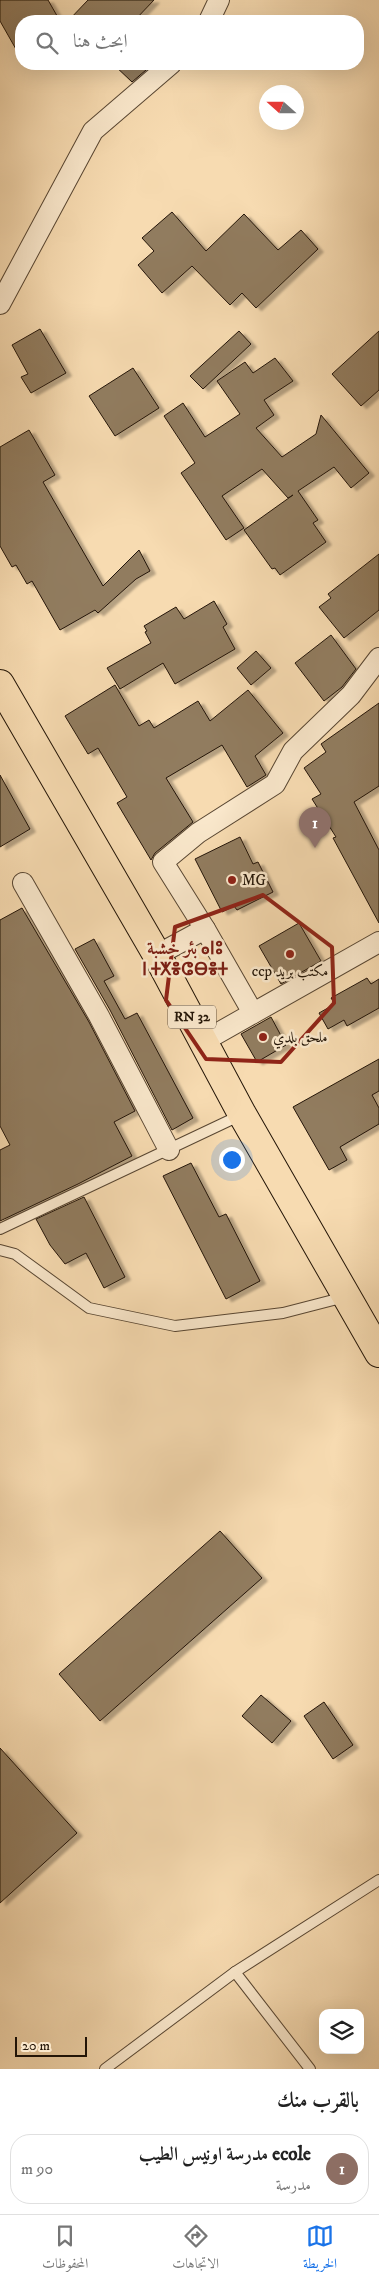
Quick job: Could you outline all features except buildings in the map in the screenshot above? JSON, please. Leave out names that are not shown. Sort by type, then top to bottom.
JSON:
[{"type":"main road","name":"RN 32","points":[[0,684],[156,955],[242,1114],[379,1354]]},
{"type":"street","points":[[212,15],[219,0]]},
{"type":"street","points":[[0,304],[93,131],[164,70]]},
{"type":"street","points":[[253,1013],[205,929],[163,862],[198,833],[275,784],[293,751],[351,695],[379,658]]},
{"type":"street","points":[[23,883],[99,1016],[169,1150]]},
{"type":"street","points":[[156,955],[205,929]]},
{"type":"street","points":[[204,1041],[379,942]]},
{"type":"lane","points":[[0,1228],[242,1114]]},
{"type":"lane","points":[[0,1250],[15,1254],[89,1308],[175,1326],[283,1313],[346,1297]]},
{"type":"lane","points":[[105,2069],[235,1972],[379,1880]]},
{"type":"lane","points":[[235,1972],[310,2069]]},
{"type":"highlighted area","points":[[263,895],[332,947],[334,1003],[281,1062],[206,1059],[166,1000],[175,927]]},
{"type":"place","name":"ecole مدرسة اونيس الطيب","points":[[315,848]]},
{"type":"place","name":"MG","points":[[232,880]]},
{"type":"place","name":"ccp مكتب بريد","points":[[290,954]]},
{"type":"place","name":"ملحق بلدي","points":[[263,1037]]},
{"type":"district","name":"بئر خشبة ⴰⵏⵓ ⵏ ⵜⵅⴻⵛⴱⴻⵜ","points":[[185,960]]}]
